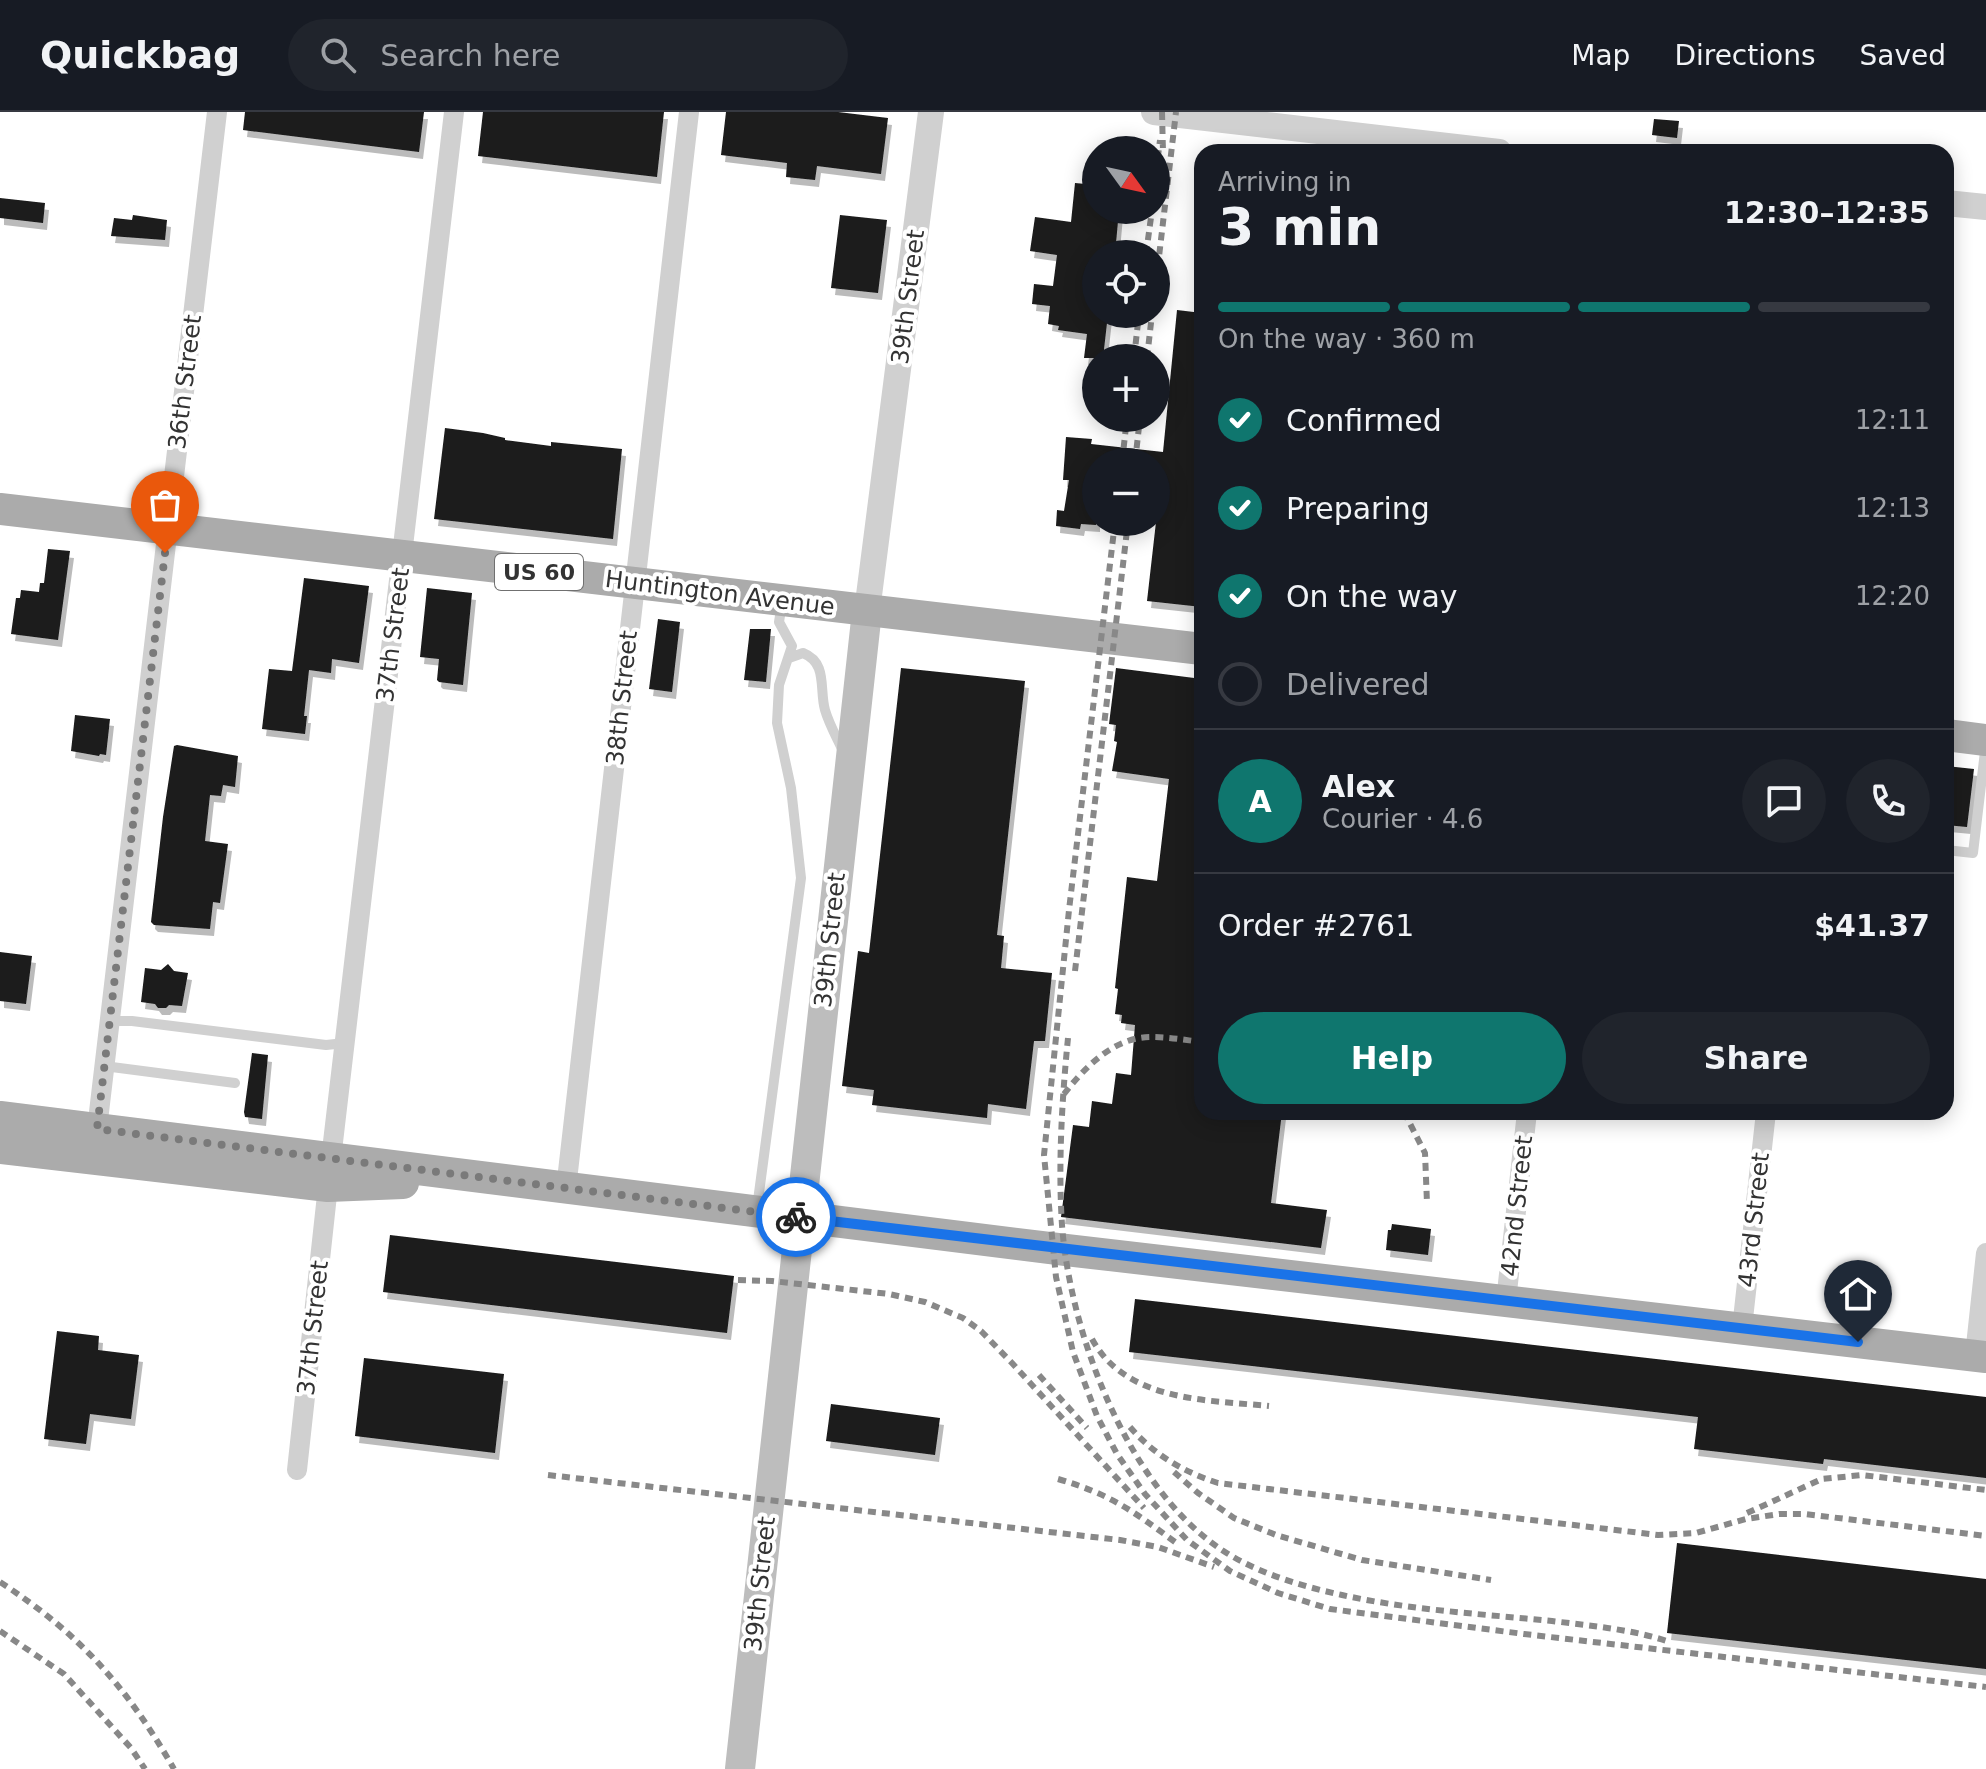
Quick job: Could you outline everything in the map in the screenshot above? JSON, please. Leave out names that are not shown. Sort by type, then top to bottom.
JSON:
[{"type":"main road","name":"Huntington Avenue","points":[[0,509],[1194,648]]},
{"type":"main road","name":"39th Street","points":[[740,1769],[867,611]]},
{"type":"main road","points":[[1954,736],[1986,740]]},
{"type":"main road","points":[[0,1117],[97,1129],[330,1172]]},
{"type":"main road","points":[[0,1148],[330,1172],[495,1180],[1980,1356]]},
{"type":"street","name":"36th Street","points":[[97,1129],[217,112]]},
{"type":"street","name":"37th Street","points":[[297,1470],[454,112]]},
{"type":"street","name":"38th Street","points":[[566,1189],[689,112]]},
{"type":"street","name":"39th Street","points":[[867,611],[931,112]]},
{"type":"street","points":[[1154,112],[1388,144]]},
{"type":"street","points":[[1954,204],[1986,207]]},
{"type":"street","name":"42nd Street","points":[[1506,1301],[1526,1120]]},
{"type":"street","name":"43rd Street","points":[[1742,1328],[1765,1120]]},
{"type":"street","points":[[1980,1356],[1986,1253]]},
{"type":"lane","points":[[756,1212],[801,878],[791,788],[777,725],[779,685],[792,646],[779,622],[782,601]]},
{"type":"lane","points":[[789,658],[803,653],[814,660],[821,675],[827,717],[849,763]]},
{"type":"lane","points":[[1954,851],[1973,853],[1986,740]]},
{"type":"lane","points":[[109,1021],[132,1021],[326,1045],[345,1043]]},
{"type":"lane","points":[[104,1066],[235,1083]]},
{"type":"building","points":[[245,112],[424,112],[419,152],[243,130]]},
{"type":"building","points":[[483,112],[664,112],[657,177],[478,156]]},
{"type":"building","points":[[726,112],[838,112],[888,118],[881,174],[817,166],[815,180],[786,177],[787,163],[721,155]]},
{"type":"building","points":[[1654,119],[1679,121],[1677,138],[1652,135]]},
{"type":"building","points":[[1075,183],[1082,184],[1082,224],[1118,224],[1116,240],[1082,240],[1082,328],[1106,328],[1105,344],[1086,344],[1087,334],[1058,330],[1059,326],[1048,324],[1050,306],[1032,304],[1034,284],[1053,286],[1057,255],[1030,251],[1035,217],[1071,222]]},
{"type":"building","points":[[0,198],[45,203],[43,223],[0,218]]},
{"type":"building","points":[[133,215],[167,220],[165,240],[111,236],[114,218],[132,220]]},
{"type":"building","points":[[840,215],[887,220],[878,293],[831,288]]},
{"type":"building","points":[[1177,310],[1194,312],[1194,606],[1147,601],[1154,536],[1170,536],[1170,448],[1163,448],[1165,432],[1170,432],[1170,381]]},
{"type":"building","points":[[445,428],[551,446],[551,442],[622,449],[613,539],[434,519]]},
{"type":"building","points":[[1066,437],[1092,439],[1091,444],[1127,448],[1082,448],[1082,524],[1080,529],[1056,526],[1057,510],[1064,511],[1069,480],[1063,480]]},
{"type":"building","points":[[48,549],[70,551],[58,640],[11,634],[16,598],[20,598],[21,590],[39,592],[40,583],[44,583]]},
{"type":"building","points":[[304,578],[369,586],[359,663],[332,659],[331,673],[309,670],[305,734],[262,729],[269,669],[292,671]]},
{"type":"building","points":[[427,588],[472,593],[463,685],[439,682],[439,659],[420,657]]},
{"type":"building","points":[[658,619],[680,622],[672,692],[649,689]]},
{"type":"building","points":[[750,629],[771,629],[766,682],[744,680]]},
{"type":"building","points":[[901,668],[1025,681],[997,935],[1004,936],[1001,968],[1052,973],[1045,1041],[1034,1041],[1026,1109],[988,1104],[987,1118],[872,1105],[874,1090],[842,1086],[858,951],[869,953]]},
{"type":"building","points":[[1116,668],[1194,678],[1194,1120],[1281,1120],[1271,1203],[1327,1210],[1321,1248],[1061,1217],[1073,1125],[1089,1127],[1092,1101],[1112,1104],[1116,1073],[1131,1075],[1135,1025],[1121,1023],[1122,1015],[1115,1014],[1127,877],[1157,881],[1169,779],[1112,771],[1117,742],[1114,741],[1116,725],[1109,724]]},
{"type":"building","points":[[75,715],[110,719],[106,755],[71,751]]},
{"type":"building","points":[[174,746],[238,756],[235,787],[223,785],[221,796],[210,795],[205,841],[228,844],[220,903],[213,902],[210,929],[154,925],[151,922],[163,817]]},
{"type":"building","points":[[1954,767],[1974,769],[1967,827],[1954,826]]},
{"type":"building","points":[[0,952],[32,956],[26,1004],[0,1001]]},
{"type":"building","points":[[168,964],[174,971],[188,973],[182,1006],[158,1008],[155,1004],[141,1002],[145,968],[161,970]]},
{"type":"building","points":[[252,1053],[268,1055],[262,1119],[245,1117],[244,1112]]},
{"type":"building","points":[[1392,1224],[1431,1229],[1428,1255],[1386,1250],[1388,1230],[1391,1230]]},
{"type":"building","points":[[390,1235],[734,1276],[727,1333],[383,1292]]},
{"type":"building","points":[[1135,1299],[1986,1397],[1986,1478],[1824,1459],[1823,1464],[1694,1449],[1698,1417],[1129,1352]]},
{"type":"building","points":[[57,1331],[99,1336],[98,1350],[139,1355],[131,1419],[90,1414],[86,1444],[44,1439]]},
{"type":"building","points":[[364,1358],[504,1374],[495,1453],[355,1436]]},
{"type":"building","points":[[831,1404],[940,1418],[935,1455],[826,1441]]},
{"type":"building","points":[[1677,1543],[1986,1579],[1986,1669],[1667,1633]]},
{"type":"railway","points":[[1162,112],[1163,136]]},
{"type":"railway","points":[[1161,240],[1176,112]]},
{"type":"railway","points":[[1148,240],[1150,224]]},
{"type":"railway","points":[[1136,344],[1137,328]]},
{"type":"railway","points":[[1149,344],[1150,328]]},
{"type":"railway","points":[[1124,448],[1125,432]]},
{"type":"railway","points":[[1137,448],[1138,432]]},
{"type":"railway","points":[[1113,536],[1069,910],[1044,1155],[1056,1277],[1073,1352],[1097,1416],[1117,1454],[1145,1494],[1187,1540],[1230,1571],[1278,1593],[1330,1609],[1986,1687]]},
{"type":"railway","points":[[1075,971],[1126,536]]},
{"type":"railway","points":[[1064,1094],[1091,1064],[1125,1042],[1151,1037],[1194,1041]]},
{"type":"railway","points":[[1068,1038],[1061,1132],[1061,1202],[1067,1267],[1077,1312],[1091,1358],[1131,1447],[1157,1486],[1186,1520],[1219,1548],[1247,1564],[1294,1583],[1368,1600],[1611,1628],[1670,1642]]},
{"type":"railway","points":[[1408,1120],[1425,1153],[1427,1203]]},
{"type":"railway","points":[[738,1280],[889,1294],[925,1302],[963,1318],[981,1331],[1012,1363],[1144,1508]]},
{"type":"railway","points":[[1092,1339],[1107,1360],[1125,1375],[1147,1386],[1195,1399],[1269,1406]]},
{"type":"railway","points":[[1039,1375],[1087,1428]]},
{"type":"railway","points":[[1130,1427],[1170,1461],[1218,1483],[1658,1535],[1696,1533],[1746,1519],[1779,1514],[1805,1514],[1986,1536]]},
{"type":"railway","points":[[1174,1472],[1234,1518],[1276,1535],[1362,1560],[1491,1580]]},
{"type":"railway","points":[[548,1475],[1120,1540],[1158,1547],[1214,1567]]},
{"type":"railway","points":[[1747,1513],[1822,1479],[1862,1475],[1986,1490]]},
{"type":"railway","points":[[1058,1479],[1120,1504],[1175,1542]]},
{"type":"railway","points":[[0,1582],[54,1622],[99,1664],[138,1712],[174,1769]]},
{"type":"railway","points":[[0,1631],[64,1674],[131,1748],[145,1769]]},
{"type":"way so far","points":[[165,553],[97,1129],[796,1217]]},
{"type":"route","points":[[796,1217],[1858,1342]]}]
